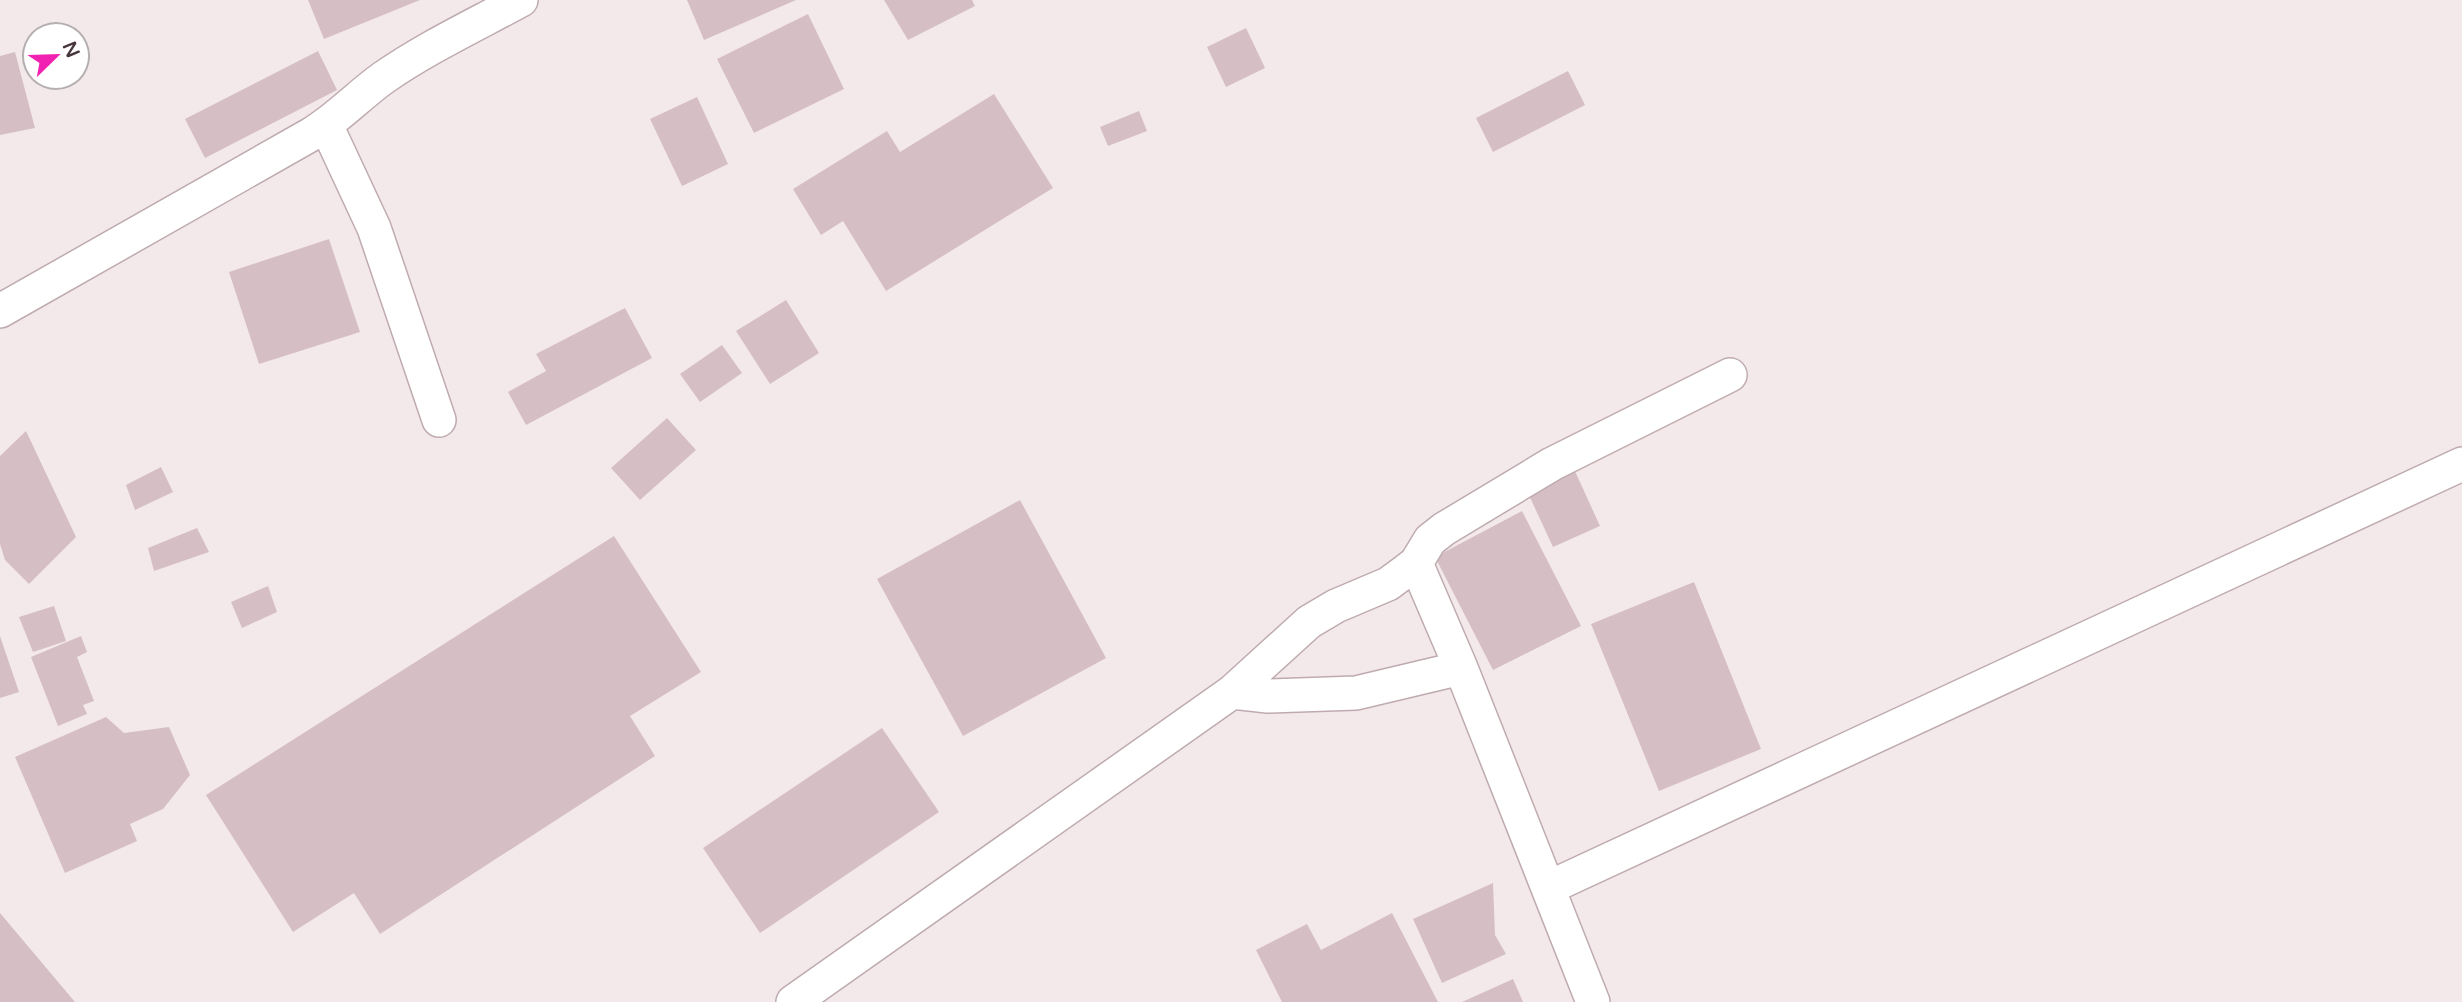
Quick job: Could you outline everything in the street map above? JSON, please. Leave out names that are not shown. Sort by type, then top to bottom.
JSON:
[{"type":"street","points":[[0,311],[326,125],[408,61],[521,0]]},
{"type":"street","points":[[326,125],[374,228],[439,420]]},
{"type":"street","points":[[793,1002],[1232,692],[1308,622],[1336,606],[1388,584],[1416,563],[1430,540],[1444,529],[1552,464],[1730,375]]},
{"type":"street","points":[[1548,888],[2462,464]]},
{"type":"street","points":[[1416,563],[1461,668],[1593,1002]]},
{"type":"street","points":[[1232,692],[1278,696],[1356,694],[1461,668]]},
{"type":"building","points":[[308,0],[420,0],[324,39]]},
{"type":"building","points":[[687,0],[796,0],[704,40]]},
{"type":"building","points":[[884,0],[972,0],[975,6],[908,40]]},
{"type":"building","points":[[808,14],[844,89],[754,133],[717,59]]},
{"type":"building","points":[[1246,28],[1265,68],[1226,87],[1207,47]]},
{"type":"building","points":[[318,51],[337,90],[205,158],[185,119]]},
{"type":"building","points":[[15,52],[21,75],[21,91],[25,91],[35,128],[0,135],[0,56]]},
{"type":"building","points":[[1568,71],[1585,105],[1493,152],[1476,118]]},
{"type":"building","points":[[994,94],[1053,188],[886,291],[843,221],[821,235],[793,189],[887,131],[900,152]]},
{"type":"building","points":[[697,97],[728,164],[682,186],[650,119]]},
{"type":"building","points":[[1139,111],[1147,131],[1108,146],[1100,127]]},
{"type":"building","points":[[329,239],[360,332],[259,364],[229,272]]},
{"type":"building","points":[[786,300],[819,353],[770,384],[736,331]]},
{"type":"building","points":[[625,308],[652,358],[526,425],[508,392],[546,371],[536,354]]},
{"type":"building","points":[[722,345],[742,373],[700,402],[680,374]]},
{"type":"building","points":[[667,418],[696,450],[640,500],[611,468]]},
{"type":"building","points":[[26,431],[76,537],[29,584],[5,560],[0,544],[0,456]]},
{"type":"building","points":[[161,467],[173,492],[135,510],[126,485]]},
{"type":"building","points":[[1574,469],[1600,526],[1553,547],[1527,491]]},
{"type":"building","points":[[1020,500],[1106,658],[963,736],[877,579]]},
{"type":"building","points":[[1522,511],[1581,626],[1493,670],[1435,557]]},
{"type":"building","points":[[197,528],[209,552],[154,571],[148,548]]},
{"type":"building","points":[[614,536],[701,672],[630,716],[655,756],[380,934],[354,893],[293,932],[206,795]]},
{"type":"building","points":[[1694,582],[1761,749],[1659,791],[1591,624]]},
{"type":"building","points":[[268,586],[277,612],[242,628],[231,602]]},
{"type":"building","points":[[54,606],[66,641],[33,652],[19,617]]},
{"type":"building","points":[[0,636],[19,692],[0,698]]},
{"type":"building","points":[[81,636],[87,652],[77,657],[94,701],[83,705],[87,714],[58,726],[31,657]]},
{"type":"building","points":[[106,717],[124,733],[169,727],[190,775],[163,809],[130,824],[137,841],[65,873],[15,757]]},
{"type":"building","points":[[882,728],[939,812],[760,933],[703,848]]},
{"type":"building","points":[[1493,883],[1495,935],[1506,954],[1442,983],[1413,919]]},
{"type":"building","points":[[0,913],[75,1002],[0,1002]]},
{"type":"building","points":[[1392,913],[1438,1002],[1282,1002],[1256,950],[1307,924],[1321,950]]},
{"type":"building","points":[[1513,979],[1523,1002],[1462,1002]]}]
